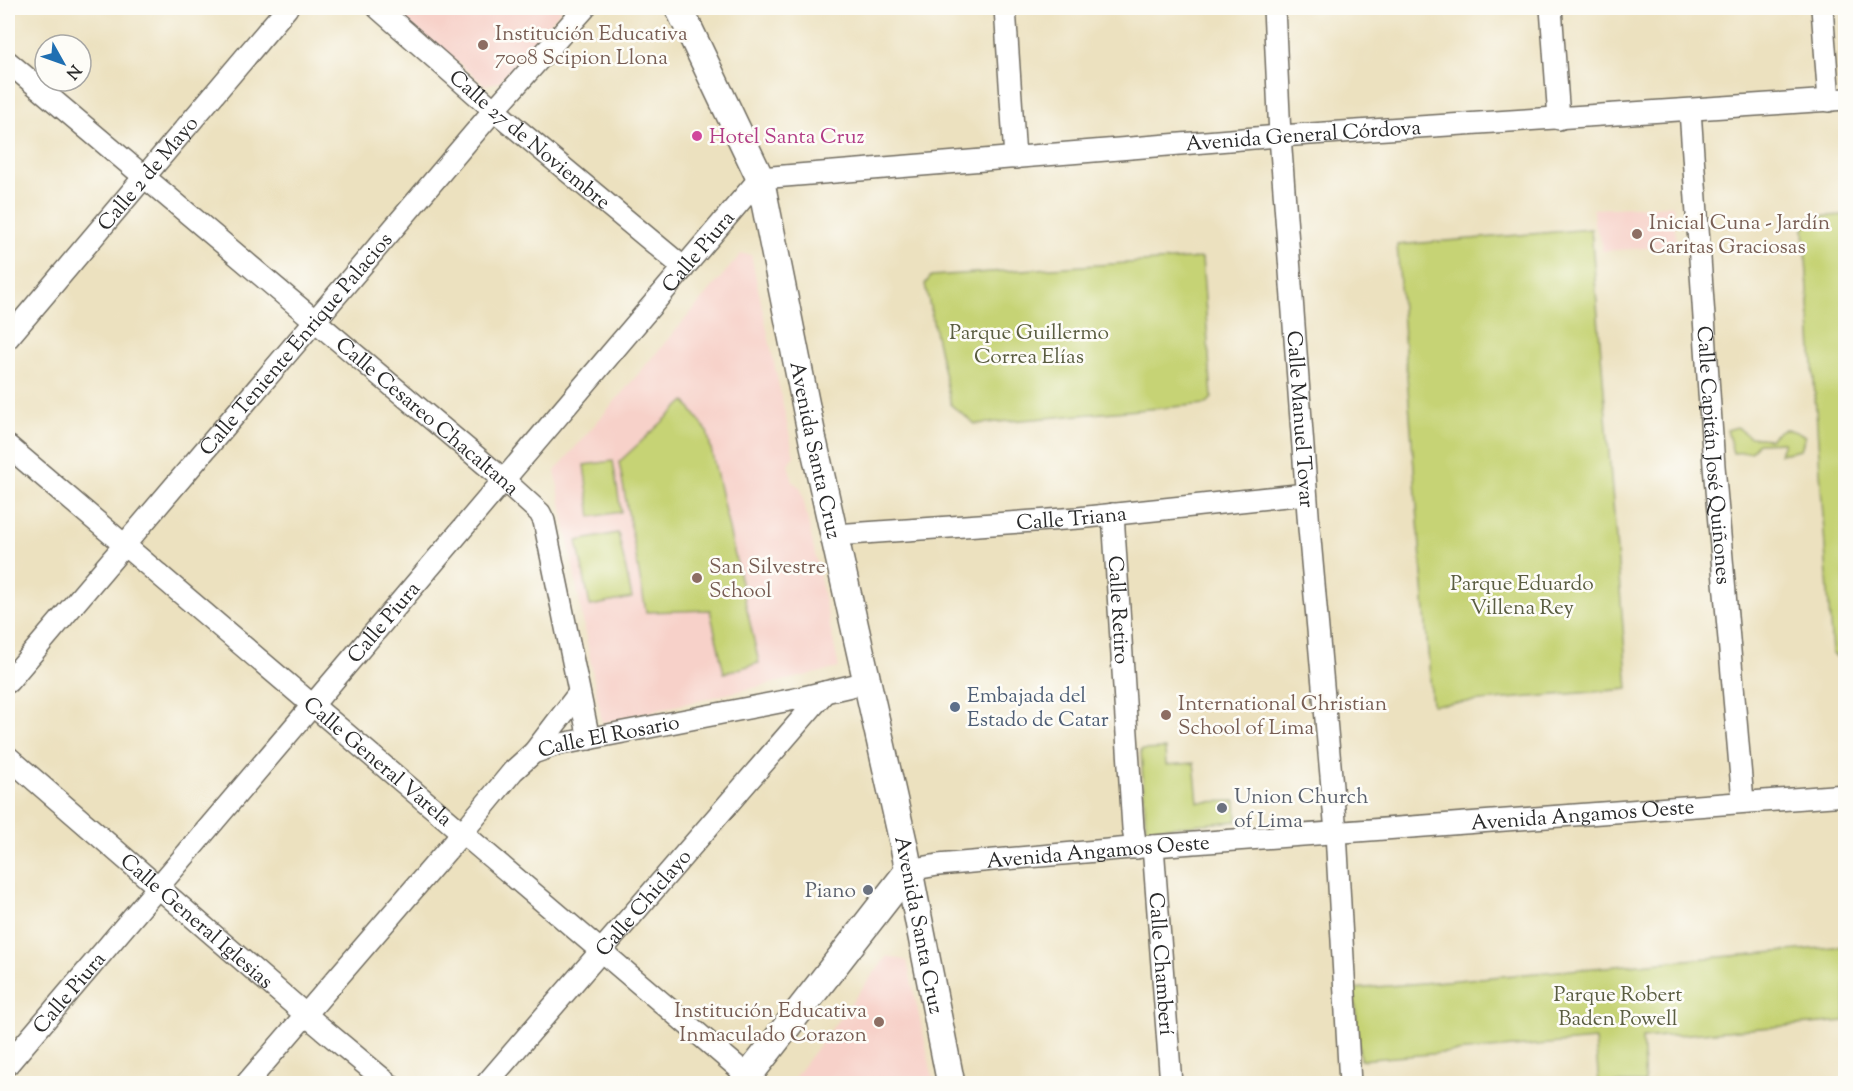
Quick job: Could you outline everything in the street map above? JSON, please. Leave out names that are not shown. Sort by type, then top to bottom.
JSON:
[{"type":"main road","name":"Avenida Santa Cruz","points":[[679,8],[760,178],[811,429],[909,870],[951,1083]]},
{"type":"main road","points":[[745,1080],[909,870]]},
{"type":"street","name":"Calle 2 de Mayo","points":[[8,338],[287,8]]},
{"type":"street","name":"Calle 27 de Noviembre","points":[[378,8],[494,110],[684,268]]},
{"type":"street","name":"Calle Teniente Enrique Palacios","points":[[8,682],[494,110],[585,8]]},
{"type":"street","points":[[1005,8],[1015,158]]},
{"type":"street","name":"Calle Manuel Tovar","points":[[1274,8],[1280,136],[1306,494],[1336,832],[1350,1083]]},
{"type":"street","points":[[1551,8],[1558,119]]},
{"type":"street","points":[[1822,8],[1837,100]]},
{"type":"street","name":"Calle Cesareo Chacaltana","points":[[8,62],[504,480],[543,517],[589,739]]},
{"type":"street","name":"Avenida General Córdova","points":[[760,178],[1280,136],[1837,100]]},
{"type":"street","name":"Calle Capitán José Quiñones","points":[[1690,110],[1714,466],[1743,801]]},
{"type":"street","name":"Calle Piura","points":[[12,1050],[157,888],[760,178]]},
{"type":"street","name":"Calle General Varela","points":[[8,446],[601,951],[745,1080]]},
{"type":"street","name":"Calle Triana","points":[[835,535],[1113,514],[1306,494]]},
{"type":"street","name":"Calle Retiro","points":[[1113,514],[1133,828],[1145,847]]},
{"type":"street","name":"Calle El Rosario","points":[[246,1083],[513,771],[533,753],[545,747],[795,699],[868,682]]},
{"type":"street","name":"Calle Chiclayo","points":[[486,1083],[825,692]]},
{"type":"street","points":[[533,753],[579,693]]},
{"type":"street","points":[[795,699],[801,707],[800,722]]},
{"type":"street","name":"Calle General Iglesias","points":[[8,757],[157,888],[389,1083]]},
{"type":"street","name":"Avenida Angamos Oeste","points":[[909,870],[938,864],[1145,847],[1845,795]]},
{"type":"street","name":"Calle Chamberí","points":[[1145,847],[1172,1083]]},
{"type":"shaded area","name":"Institución Educativa 7008 Scipion Llona","points":[[390,8],[563,8],[499,82],[485,85]]},
{"type":"shaded area","name":"Inicial Cuna - Jardín Caritas Graciosas","points":[[1673,205],[1676,246],[1602,251],[1602,243],[1594,223],[1593,209]]},
{"type":"shaded area","name":"San Silvestre School","points":[[741,254],[751,255],[794,456],[788,464],[793,482],[801,488],[839,668],[602,723],[555,471]]},
{"type":"shaded area","name":"Institución Educativa Inmaculado Corazon","points":[[887,956],[907,961],[934,1083],[790,1083]]},
{"type":"green space","points":[[1846,215],[1845,663],[1832,653],[1804,229],[1811,217]]},
{"type":"green space","name":"Parque Eduardo Villena Rey","points":[[1591,229],[1628,689],[1432,705],[1397,245]]},
{"type":"green space","name":"Parque Guillermo Correa Elías","points":[[1202,258],[1212,398],[1206,404],[975,424],[951,405],[925,284],[931,276]]},
{"type":"green space","points":[[685,401],[707,431],[759,663],[724,673],[710,610],[646,612],[619,462]]},
{"type":"green space","points":[[1737,427],[1750,437],[1770,439],[1782,429],[1805,436],[1801,450],[1780,454],[1784,442],[1758,443],[1751,452],[1733,453],[1727,430]]},
{"type":"green space","points":[[613,461],[621,512],[591,517],[584,465]]},
{"type":"green space","points":[[618,533],[632,598],[590,606],[577,541]]},
{"type":"green space","points":[[1165,749],[1166,765],[1194,763],[1198,802],[1236,801],[1237,821],[1146,829],[1141,750]]},
{"type":"green space","name":"Parque Robert Baden Powell","points":[[1845,946],[1845,1021],[1642,1038],[1645,1083],[1599,1083],[1595,1040],[1360,1060],[1354,989]]},
{"type":"place","name":"Institución Educativa 7008 Scipion Llona","points":[[483,45]]},
{"type":"place","name":"Hotel Santa Cruz","points":[[697,136]]},
{"type":"place","name":"Inicial Cuna - Jardín Caritas Graciosas","points":[[1637,234]]},
{"type":"place","name":"San Silvestre School","points":[[697,578]]},
{"type":"place","name":"Embajada del Estado de Catar","points":[[955,707]]},
{"type":"place","name":"International Christian School of Lima","points":[[1166,715]]},
{"type":"place","name":"Union Church of Lima","points":[[1222,808]]},
{"type":"place","name":"Piano","points":[[868,890]]},
{"type":"place","name":"Institución Educativa Inmaculado Corazon","points":[[879,1022]]}]
